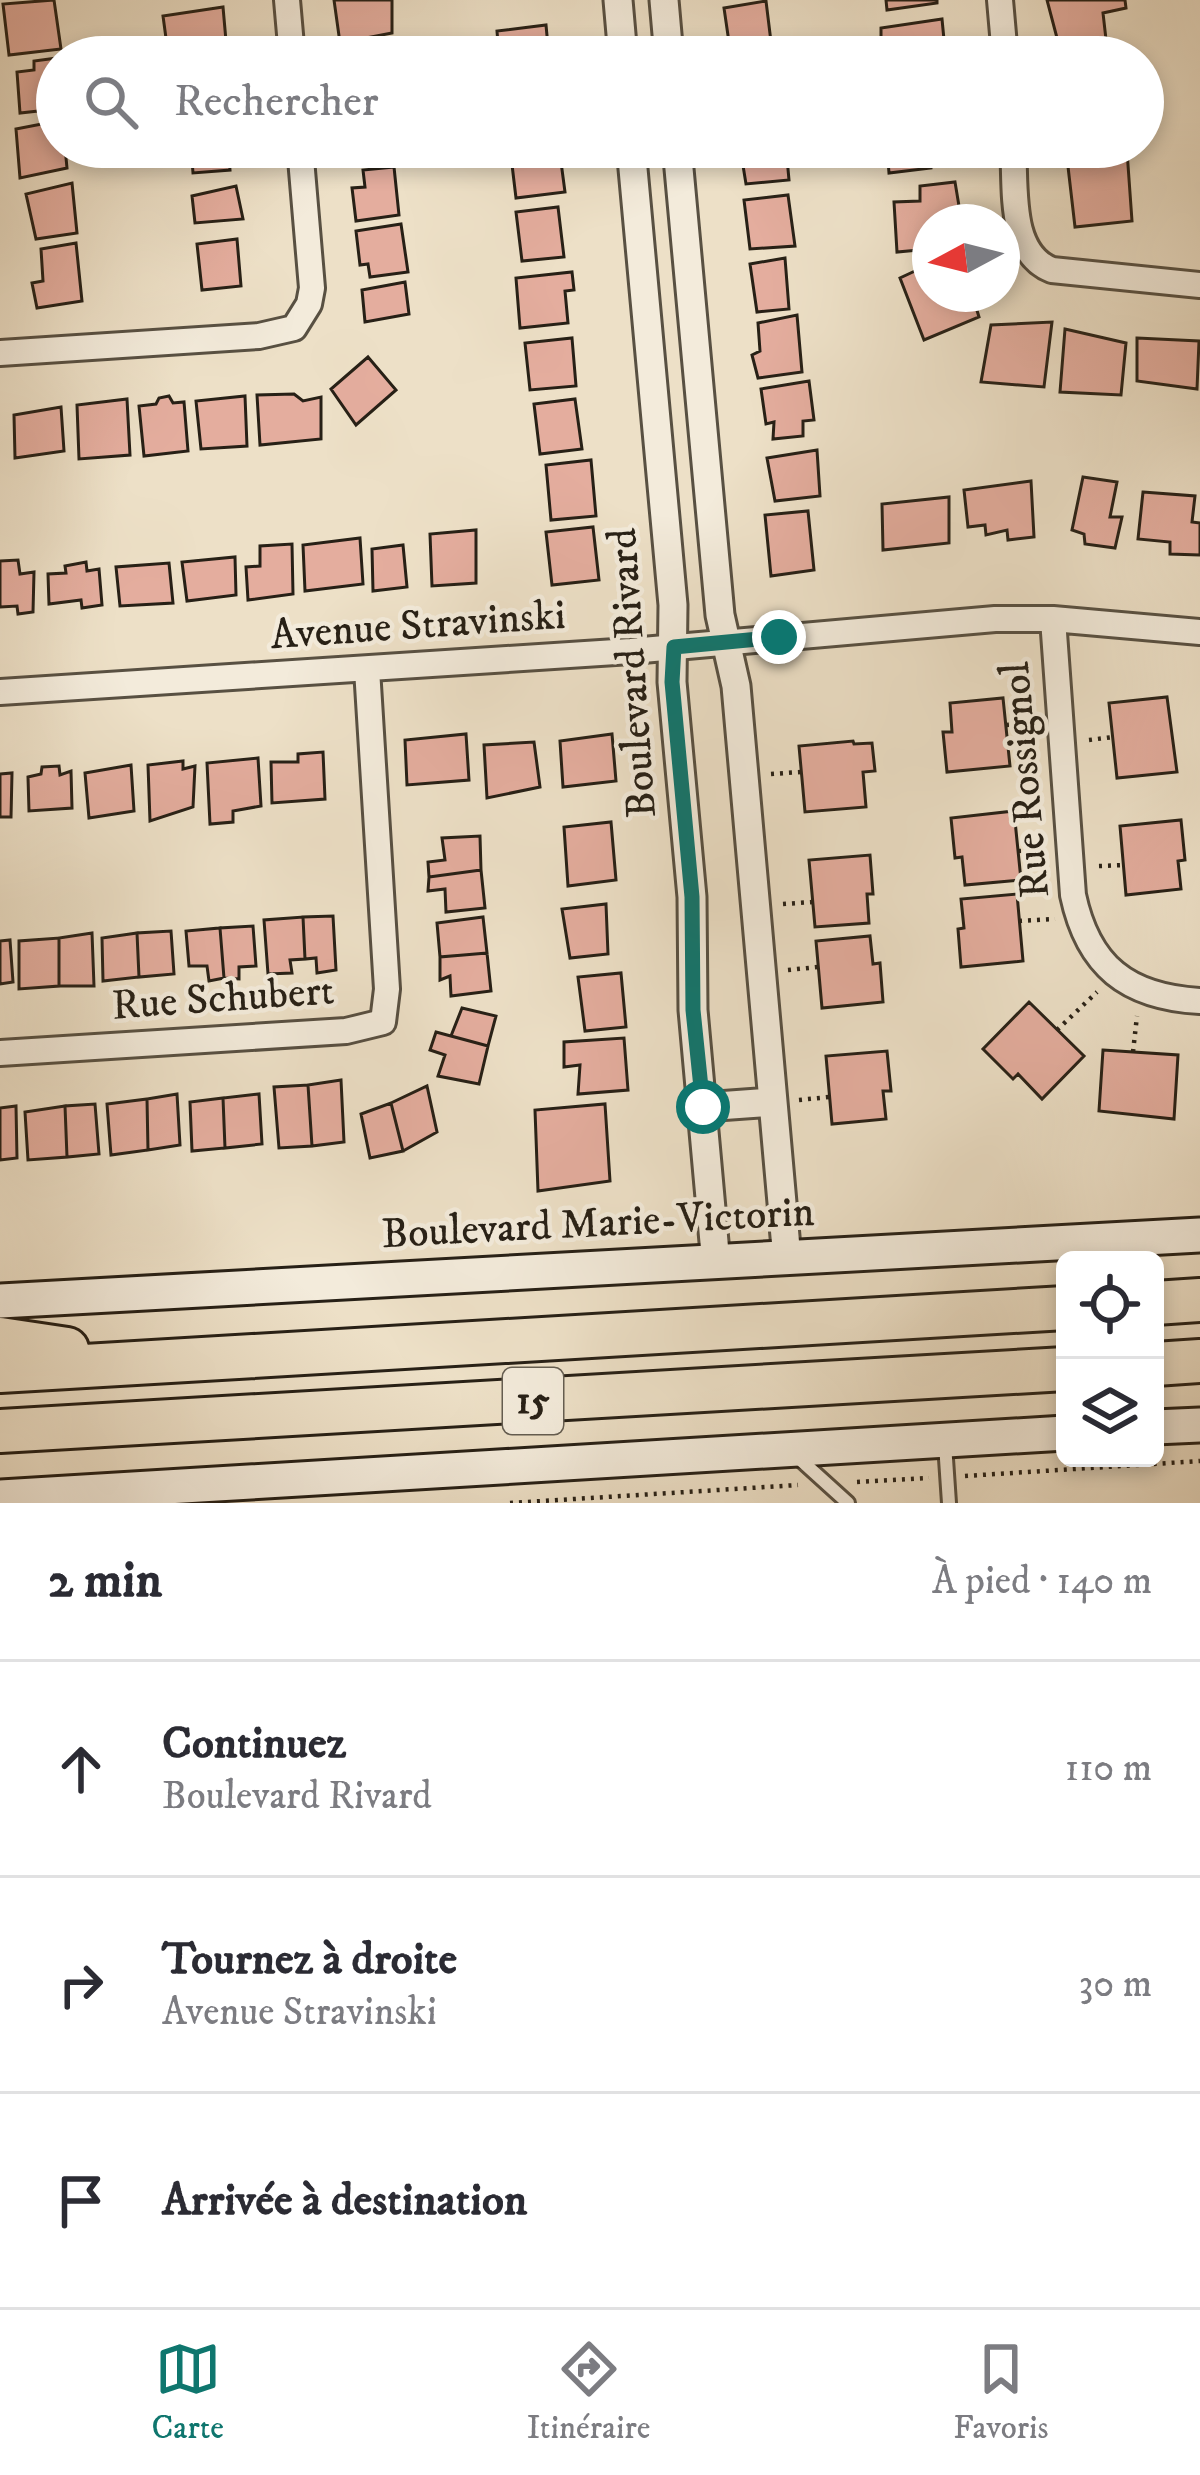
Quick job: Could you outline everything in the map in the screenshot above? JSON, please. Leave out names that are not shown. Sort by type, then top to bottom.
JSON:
[{"type":"highway","points":[[1164,1302],[1200,1300]]},
{"type":"highway","name":"15","points":[[0,1371],[1056,1310]]},
{"type":"highway","points":[[0,1339],[164,1362]]},
{"type":"highway","points":[[1164,1363],[1200,1361]]},
{"type":"highway","name":"15","points":[[0,1431],[1056,1370]]},
{"type":"main road","name":"Boulevard Marie-Victorin","points":[[0,1301],[1200,1235]]},
{"type":"main road","points":[[1164,1427],[1200,1425]]},
{"type":"main road","points":[[0,1497],[176,1495],[1056,1433]]},
{"type":"street","points":[[287,0],[290,36]]},
{"type":"street","points":[[618,0],[621,36]]},
{"type":"street","points":[[664,0],[667,36]]},
{"type":"street","points":[[1000,0],[1003,36]]},
{"type":"street","points":[[0,352],[259,337],[294,328],[309,304],[312,288],[302,168]]},
{"type":"street","name":"Boulevard Rivard","points":[[633,168],[674,605],[672,682],[692,897],[693,1010],[716,1264]]},
{"type":"street","points":[[679,168],[720,615],[736,686],[785,1101],[787,1259]]},
{"type":"street","points":[[1014,168],[1022,236],[1034,260],[1052,270],[1200,285]]},
{"type":"street","name":"Avenue Stravinski","points":[[0,692],[674,647],[995,620],[1053,619],[1200,632]]},
{"type":"street","name":"Rue Rossignol","points":[[1053,619],[1078,918],[1097,957],[1116,974],[1145,991],[1200,1001]]},
{"type":"street","name":"Rue Schubert","points":[[0,1052],[346,1031],[383,1022],[387,989],[367,668]]},
{"type":"street","points":[[703,1107],[785,1101]]},
{"type":"lane","points":[[945,1440],[949,1503]]},
{"type":"lane","points":[[789,1449],[848,1503]]},
{"type":"path","points":[[767,775],[801,772]]},
{"type":"path","points":[[779,904],[813,902]]},
{"type":"path","points":[[1019,921],[1078,918]]},
{"type":"path","points":[[784,970],[818,968]]},
{"type":"path","points":[[1058,1030],[1116,974]]},
{"type":"path","points":[[1133,1052],[1145,991]]},
{"type":"path","points":[[785,1101],[830,1097]]},
{"type":"path","points":[[958,1476],[1200,1461]]},
{"type":"path","points":[[844,1482],[935,1478]]},
{"type":"path","points":[[510,1503],[808,1485]]},
{"type":"building","points":[[54,0],[59,36],[36,36],[36,52],[9,55],[3,4]]},
{"type":"building","points":[[334,0],[392,0],[392,33],[339,36]]},
{"type":"building","points":[[886,0],[937,0],[937,3],[887,10]]},
{"type":"building","points":[[1047,0],[1125,0],[1126,8],[1103,13],[1106,36],[1056,36]]},
{"type":"building","points":[[766,1],[770,36],[728,36],[724,8]]},
{"type":"building","points":[[223,7],[226,36],[166,36],[163,16]]},
{"type":"building","points":[[942,19],[944,36],[881,36],[881,28]]},
{"type":"building","points":[[546,25],[547,36],[497,36],[497,31]]},
{"type":"building","points":[[34,61],[36,111],[20,113],[17,72],[34,70]]},
{"type":"building","points":[[36,125],[36,168],[67,168],[20,178],[16,129]]},
{"type":"building","points":[[193,168],[230,168],[230,170],[193,173]]},
{"type":"building","points":[[394,168],[399,215],[356,221],[352,188],[365,187],[363,170]]},
{"type":"building","points":[[512,168],[562,168],[565,192],[516,198]]},
{"type":"building","points":[[743,168],[788,168],[789,180],[746,184]]},
{"type":"building","points":[[889,168],[931,168],[889,173]]},
{"type":"building","points":[[1068,168],[1128,168],[1132,221],[1075,227]]},
{"type":"building","points":[[955,182],[959,204],[912,204],[912,251],[897,252],[894,202],[920,201],[920,186]]},
{"type":"building","points":[[72,183],[77,233],[36,239],[26,194]]},
{"type":"building","points":[[236,186],[243,219],[195,223],[192,196]]},
{"type":"building","points":[[788,195],[795,246],[750,249],[744,200]]},
{"type":"building","points":[[558,207],[564,257],[522,261],[516,212]]},
{"type":"building","points":[[401,224],[408,272],[370,277],[368,264],[360,265],[356,231]]},
{"type":"building","points":[[237,239],[241,286],[202,290],[197,244]]},
{"type":"building","points":[[76,243],[82,301],[37,308],[32,283],[43,281],[41,249]]},
{"type":"building","points":[[785,258],[789,309],[757,312],[750,264]]},
{"type":"building","points":[[572,272],[574,290],[565,291],[568,323],[520,328],[516,278]]},
{"type":"building","points":[[912,272],[912,309],[900,278]]},
{"type":"building","points":[[405,282],[409,314],[365,322],[362,290]]},
{"type":"building","points":[[913,312],[977,312],[979,317],[924,340]]},
{"type":"building","points":[[797,315],[802,372],[758,378],[752,355],[760,351],[758,323]]},
{"type":"building","points":[[1052,322],[1044,387],[981,382],[991,325]]},
{"type":"building","points":[[1065,329],[1126,343],[1121,395],[1060,392]]},
{"type":"building","points":[[572,338],[576,386],[530,390],[525,343]]},
{"type":"building","points":[[1137,338],[1199,341],[1197,389],[1137,381]]},
{"type":"building","points":[[368,357],[396,390],[356,425],[331,389]]},
{"type":"building","points":[[809,381],[814,420],[803,421],[803,436],[773,439],[774,422],[766,424],[761,389]]},
{"type":"building","points":[[294,394],[303,401],[321,397],[321,439],[260,445],[257,395]]},
{"type":"building","points":[[169,396],[173,403],[184,402],[188,451],[144,456],[139,406]]},
{"type":"building","points":[[245,396],[247,446],[201,449],[196,401]]},
{"type":"building","points":[[127,399],[130,455],[79,459],[77,405]]},
{"type":"building","points":[[575,399],[582,449],[540,454],[534,404]]},
{"type":"building","points":[[61,407],[64,451],[15,458],[14,415]]},
{"type":"building","points":[[817,450],[820,496],[775,501],[767,458]]},
{"type":"building","points":[[591,460],[596,516],[551,520],[546,465]]},
{"type":"building","points":[[1083,477],[1117,482],[1110,517],[1122,517],[1115,548],[1085,544],[1084,534],[1072,530]]},
{"type":"building","points":[[1031,481],[1034,537],[1008,540],[1007,530],[986,535],[985,525],[968,527],[964,490]]},
{"type":"building","points":[[1143,492],[1195,496],[1192,522],[1200,523],[1200,555],[1170,554],[1170,542],[1138,539]]},
{"type":"building","points":[[949,497],[949,543],[883,550],[882,504]]},
{"type":"building","points":[[808,511],[814,570],[771,576],[765,515]]},
{"type":"building","points":[[593,527],[599,580],[552,585],[546,532]]},
{"type":"building","points":[[476,530],[476,583],[432,586],[430,534]]},
{"type":"building","points":[[360,538],[363,584],[305,591],[303,545]]},
{"type":"building","points":[[292,544],[293,594],[248,600],[246,567],[260,566],[260,546]]},
{"type":"building","points":[[403,545],[407,587],[373,591],[372,549]]},
{"type":"building","points":[[235,557],[236,595],[187,601],[182,562]]},
{"type":"building","points":[[18,560],[20,574],[34,572],[33,612],[18,614],[17,606],[0,607],[0,561]]},
{"type":"building","points":[[86,562],[87,571],[99,569],[102,605],[82,608],[81,600],[49,604],[48,574],[66,573],[65,566]]},
{"type":"building","points":[[169,563],[173,603],[120,606],[116,567]]},
{"type":"building","points":[[1167,697],[1177,772],[1117,778],[1109,703]]},
{"type":"building","points":[[1003,698],[1010,766],[947,772],[943,732],[952,732],[950,703]]},
{"type":"building","points":[[466,734],[469,780],[407,785],[405,740]]},
{"type":"building","points":[[612,734],[616,781],[563,787],[560,741]]},
{"type":"building","points":[[534,742],[540,787],[487,798],[484,745]]},
{"type":"building","points":[[872,743],[875,771],[863,772],[866,807],[805,812],[799,746]]},
{"type":"building","points":[[323,752],[325,799],[272,803],[271,762],[298,762],[298,754]]},
{"type":"building","points":[[258,758],[261,806],[233,811],[233,822],[210,824],[207,763]]},
{"type":"building","points":[[183,761],[183,769],[195,766],[193,807],[150,821],[148,765]]},
{"type":"building","points":[[131,765],[134,811],[89,818],[85,773]]},
{"type":"building","points":[[59,766],[60,775],[71,771],[72,808],[29,811],[28,777],[41,774],[42,767]]},
{"type":"building","points":[[12,773],[11,817],[0,817],[0,774]]},
{"type":"building","points":[[1014,811],[1021,880],[965,885],[962,857],[955,858],[951,818]]},
{"type":"building","points":[[1181,820],[1185,860],[1178,861],[1181,889],[1126,895],[1120,826]]},
{"type":"building","points":[[611,822],[616,880],[568,886],[564,827]]},
{"type":"building","points":[[480,836],[481,870],[429,877],[428,862],[445,860],[442,838]]},
{"type":"building","points":[[870,855],[869,923],[815,927],[809,860]]},
{"type":"building","points":[[481,870],[485,908],[446,912],[445,889],[428,891],[429,877]]},
{"type":"building","points":[[1017,894],[1023,961],[961,967],[961,899]]},
{"type":"building","points":[[606,904],[608,954],[570,958],[562,909]]},
{"type":"building","points":[[333,916],[336,970],[317,973],[316,958],[305,959],[303,917]]},
{"type":"building","points":[[303,917],[305,959],[290,960],[292,973],[268,974],[264,920]]},
{"type":"building","points":[[483,917],[487,953],[440,957],[437,923]]},
{"type":"building","points":[[253,926],[256,966],[239,967],[239,979],[224,978],[220,928]]},
{"type":"building","points":[[220,928],[224,978],[209,981],[207,966],[189,966],[186,931]]},
{"type":"building","points":[[171,931],[174,974],[139,977],[137,933]]},
{"type":"building","points":[[92,933],[94,986],[59,986],[59,938]]},
{"type":"building","points":[[137,933],[139,977],[103,981],[102,938]]},
{"type":"building","points":[[870,936],[873,964],[880,963],[883,1002],[822,1008],[816,941]]},
{"type":"building","points":[[59,938],[59,986],[19,989],[19,941]]},
{"type":"building","points":[[10,940],[13,982],[0,984],[0,941]]},
{"type":"building","points":[[487,953],[491,991],[451,996],[450,976],[440,980],[440,957]]},
{"type":"building","points":[[621,973],[626,1027],[585,1031],[578,977]]},
{"type":"building","points":[[1029,1002],[1084,1056],[1042,1099],[983,1049]]},
{"type":"building","points":[[462,1008],[496,1016],[488,1046],[451,1036]]},
{"type":"building","points":[[436,1032],[488,1046],[479,1084],[438,1076],[445,1055],[430,1050]]},
{"type":"building","points":[[624,1038],[628,1090],[578,1094],[580,1065],[564,1067],[564,1042]]},
{"type":"building","points":[[1103,1050],[1178,1055],[1174,1119],[1099,1111]]},
{"type":"building","points":[[887,1051],[891,1091],[883,1091],[886,1119],[832,1124],[826,1056]]},
{"type":"building","points":[[341,1080],[344,1142],[312,1146],[308,1085]]},
{"type":"building","points":[[308,1085],[312,1146],[279,1148],[274,1087]]},
{"type":"building","points":[[427,1086],[437,1132],[403,1151],[391,1103]]},
{"type":"building","points":[[177,1094],[180,1145],[148,1150],[147,1099]]},
{"type":"building","points":[[259,1094],[262,1144],[225,1148],[223,1098]]},
{"type":"building","points":[[223,1098],[225,1148],[192,1151],[190,1102]]},
{"type":"building","points":[[147,1099],[148,1150],[111,1155],[107,1104]]},
{"type":"building","points":[[391,1103],[403,1151],[370,1158],[361,1114]]},
{"type":"building","points":[[95,1104],[99,1154],[67,1157],[65,1106]]},
{"type":"building","points":[[605,1104],[610,1181],[538,1191],[535,1110]]},
{"type":"building","points":[[16,1106],[17,1158],[0,1160],[0,1108]]},
{"type":"building","points":[[65,1106],[67,1157],[28,1160],[25,1112]]},
{"type":"route","points":[[703,1107],[693,1010],[692,897],[672,682],[674,647],[779,637]]}]
